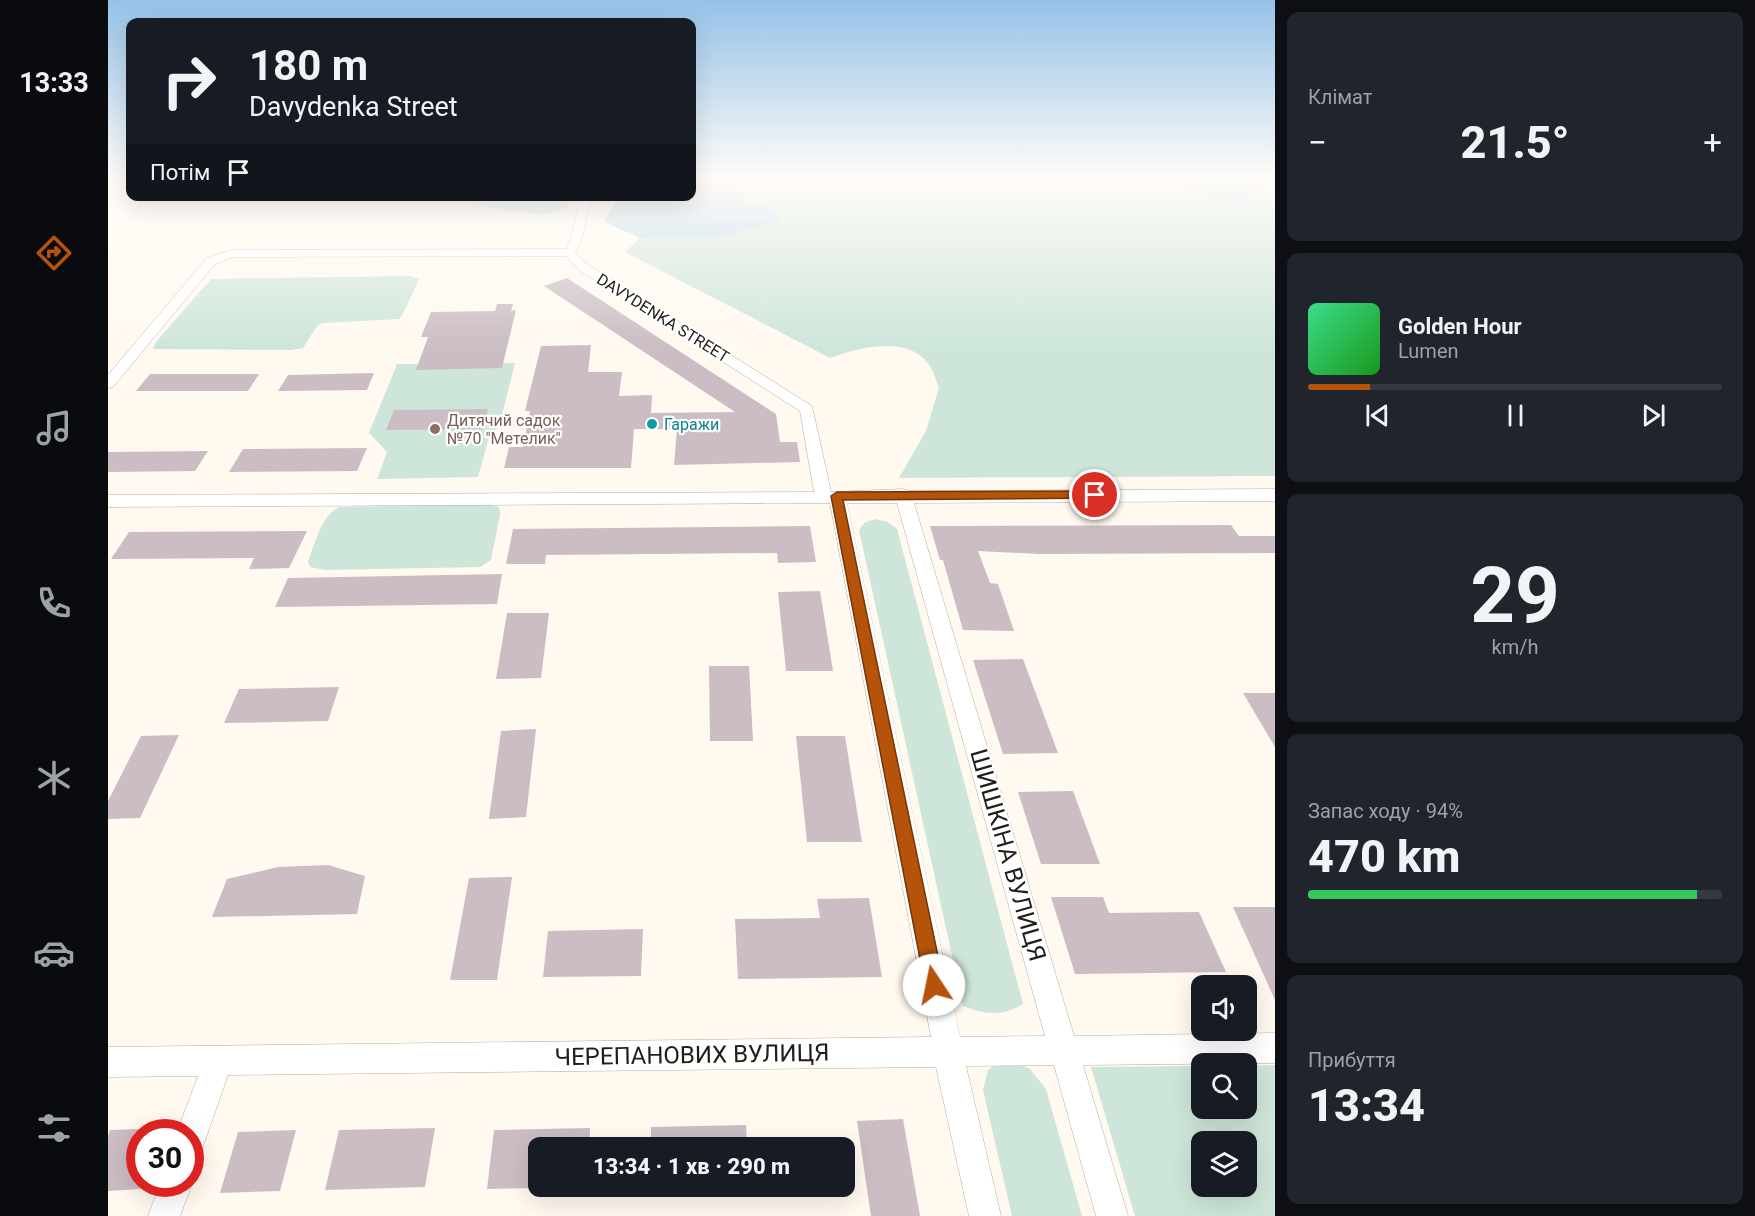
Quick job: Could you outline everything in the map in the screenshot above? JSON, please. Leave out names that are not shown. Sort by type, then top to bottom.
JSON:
[{"type":"street","points":[[108,384],[211,261],[232,254],[568,252],[575,245],[577,235]]},
{"type":"street","name":"DAVYDENKA STREET","points":[[568,252],[584,267],[807,409],[830,496],[985,1216]]},
{"type":"street","points":[[108,501],[903,495],[1275,495]]},
{"type":"street","name":"ШИШКIНА ВУЛИЦЯ","points":[[903,495],[1112,1216]]},
{"type":"street","name":"ЧЕРЕПАНОВИХ ВУЛИЦЯ","points":[[108,1062],[1275,1048]]},
{"type":"street","points":[[198,1119],[218,1060]]},
{"type":"street","points":[[164,1216],[171,1197]]},
{"type":"green space","points":[[731,235],[1275,235],[1275,476],[899,478],[926,431],[939,388],[929,365],[918,354],[894,346],[880,346],[830,358],[625,252],[640,238],[723,237]]},
{"type":"green space","points":[[410,276],[419,279],[399,319],[322,323],[317,326],[303,348],[291,350],[153,349],[156,342],[211,279]]},
{"type":"green space","points":[[515,363],[499,427],[490,434],[478,477],[377,479],[387,452],[369,433],[397,364]]},
{"type":"green space","points":[[487,504],[499,507],[500,515],[491,560],[480,567],[325,570],[310,567],[308,561],[324,522],[334,510],[340,507]]},
{"type":"green space","points":[[875,519],[888,522],[897,529],[1023,1004],[1001,1013],[987,1013],[963,1006],[859,530],[864,523]]},
{"type":"green space","points":[[996,1064],[1019,1064],[1030,1069],[1046,1089],[1082,1216],[1012,1216],[983,1090],[988,1070]]},
{"type":"green space","points":[[1275,1065],[1275,1216],[1135,1216],[1091,1067],[1191,1066],[1191,1119],[1257,1119],[1257,1066]]},
{"type":"water","points":[[633,235],[731,235],[723,237],[640,238]]},
{"type":"building","points":[[567,278],[776,414],[780,442],[797,442],[800,462],[674,465],[677,429],[634,429],[631,468],[504,468],[509,447],[523,447],[530,411],[525,411],[541,346],[591,345],[588,372],[622,372],[619,396],[652,395],[651,413],[735,412],[544,286]]},
{"type":"building","points":[[497,304],[513,304],[511,311],[516,310],[502,368],[416,370],[428,337],[421,337],[431,312],[495,311]]},
{"type":"building","points":[[374,373],[367,390],[278,391],[288,375]]},
{"type":"building","points":[[150,374],[259,374],[248,391],[136,391]]},
{"type":"building","points":[[488,409],[483,429],[386,430],[394,410]]},
{"type":"building","points":[[367,448],[357,471],[229,472],[243,449]]},
{"type":"building","points":[[208,451],[195,471],[108,472],[108,452]]},
{"type":"building","points":[[1231,525],[1239,536],[1275,536],[1275,553],[1039,554],[978,551],[990,583],[998,584],[1014,631],[963,630],[943,560],[940,560],[930,526]]},
{"type":"building","points":[[810,526],[816,562],[778,563],[777,553],[546,555],[545,564],[506,564],[513,529]]},
{"type":"building","points":[[307,531],[289,568],[249,569],[254,558],[111,559],[129,532]]},
{"type":"building","points":[[502,574],[497,604],[275,607],[288,578]]},
{"type":"building","points":[[820,591],[833,671],[786,671],[778,592]]},
{"type":"building","points":[[507,613],[549,613],[541,678],[496,679]]},
{"type":"building","points":[[1023,659],[1058,753],[1003,754],[973,660]]},
{"type":"building","points":[[709,666],[749,666],[753,741],[710,741]]},
{"type":"building","points":[[339,687],[328,721],[224,723],[239,689]]},
{"type":"building","points":[[1243,693],[1275,693],[1275,747]]},
{"type":"building","points":[[536,729],[526,817],[489,819],[501,731]]},
{"type":"building","points":[[179,735],[140,818],[108,819],[108,801],[141,736]]},
{"type":"building","points":[[796,736],[845,736],[862,842],[807,842]]},
{"type":"building","points":[[1073,791],[1100,864],[1041,864],[1018,792]]},
{"type":"building","points":[[328,865],[365,876],[357,914],[212,917],[227,879],[278,867]]},
{"type":"building","points":[[512,877],[497,980],[450,980],[469,878]]},
{"type":"building","points":[[1051,897],[1103,897],[1109,913],[1199,912],[1226,972],[1075,974]]},
{"type":"building","points":[[869,898],[882,977],[738,979],[735,919],[820,918],[817,899]]},
{"type":"building","points":[[1233,907],[1275,907],[1275,1000]]},
{"type":"building","points":[[643,929],[641,976],[543,977],[548,931]]},
{"type":"building","points":[[903,1119],[920,1216],[871,1216],[857,1121]]},
{"type":"building","points":[[746,1125],[747,1137],[651,1137],[651,1127]]},
{"type":"building","points":[[435,1128],[425,1187],[325,1190],[339,1130]]},
{"type":"building","points":[[590,1128],[590,1137],[528,1137],[528,1188],[487,1189],[494,1130]]},
{"type":"building","points":[[126,1129],[126,1190],[108,1191],[108,1136],[110,1130]]},
{"type":"building","points":[[296,1130],[280,1191],[220,1193],[238,1132]]},
{"type":"place","name":"Гаражи","points":[[652,424]]},
{"type":"place","name":"Дитячий садок №70 \"Метелик\"","points":[[435,429]]},
{"type":"route","points":[[934,985],[837,496],[1095,495]]}]
